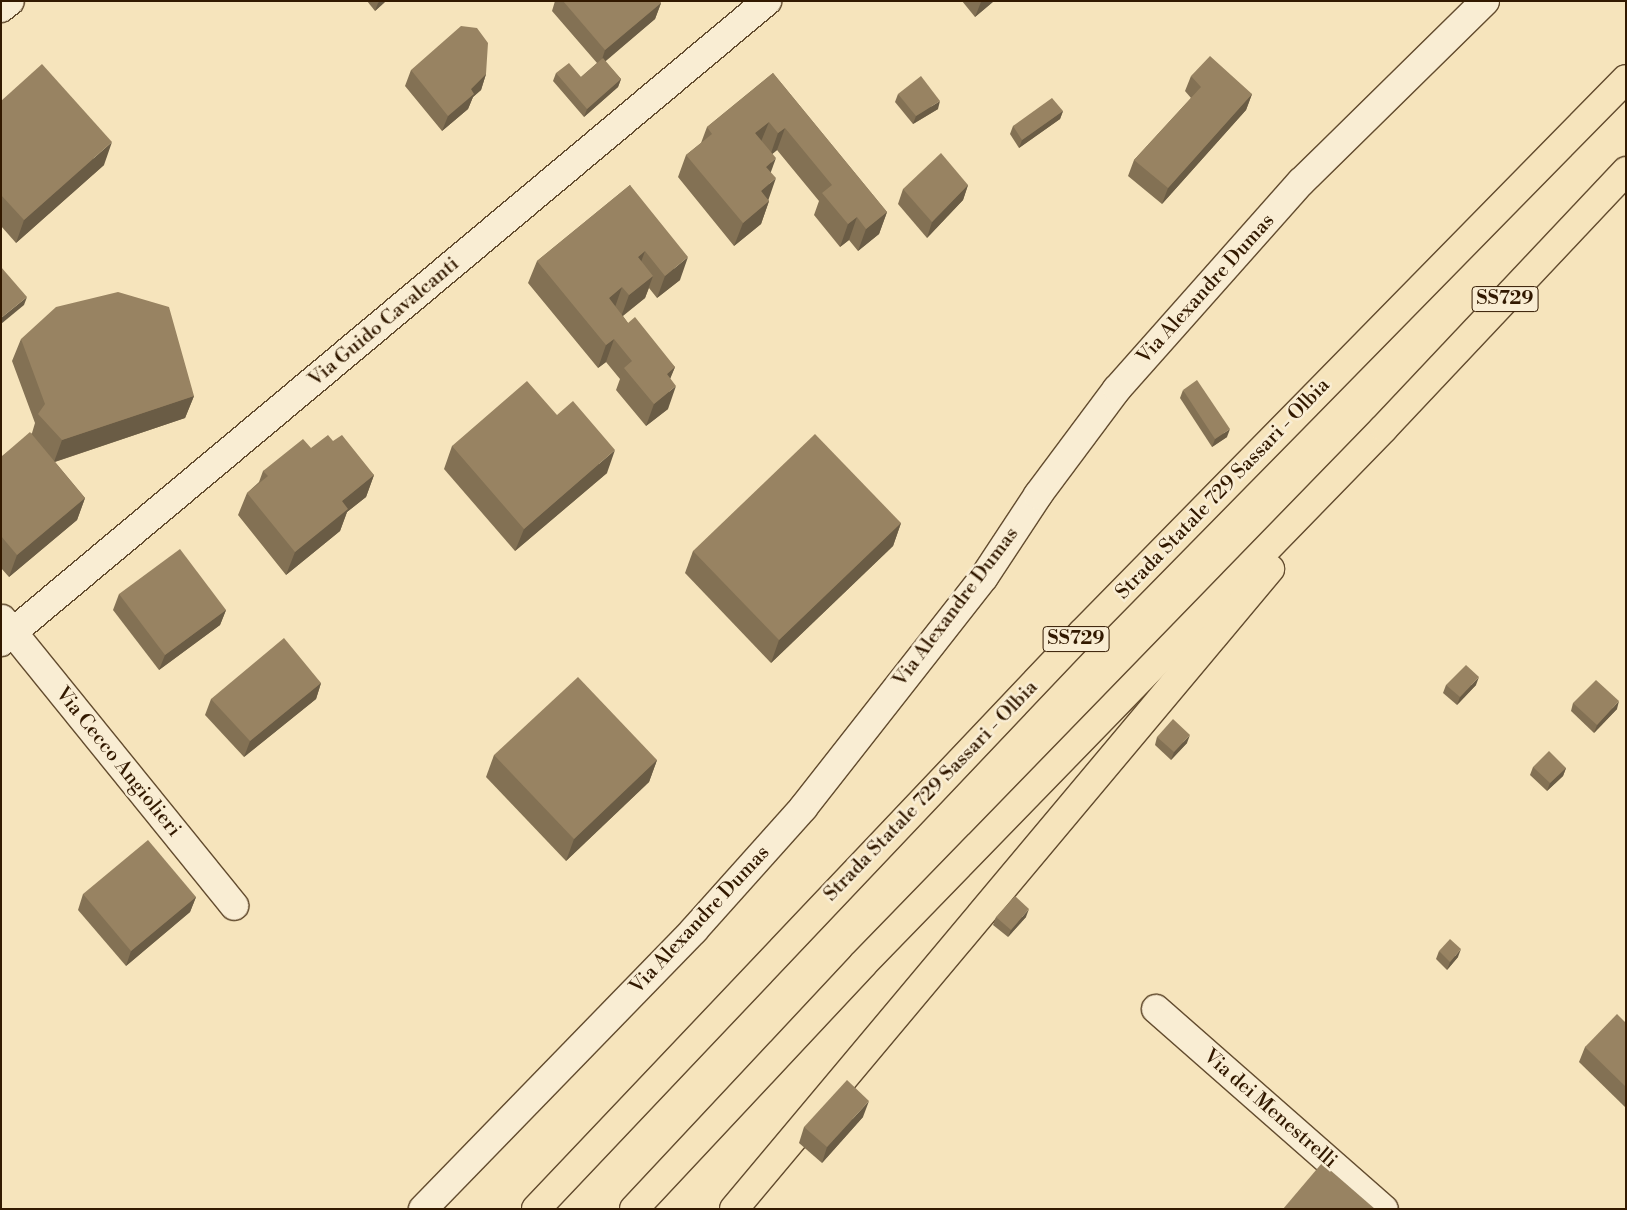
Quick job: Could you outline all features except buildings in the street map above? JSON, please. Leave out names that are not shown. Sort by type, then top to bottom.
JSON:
[{"type":"highway","name":"Strada Statale 729 Sassari - Olbia","points":[[536,1209],[1082,633],[1626,79]]},
{"type":"highway","name":"SS729","points":[[634,1209],[911,914],[1384,428],[1626,171]]},
{"type":"highway","points":[[734,1209],[1384,428]]},
{"type":"street","points":[[1,8],[10,1]]},
{"type":"street","name":"Via Alexandre Dumas","points":[[423,1209],[687,937],[802,808],[984,577],[1117,389],[1301,182],[1486,1]]},
{"type":"street","name":"Via Guido Cavalcanti","points":[[5,631],[762,3]]},
{"type":"street","name":"Via Cecco Angiolieri","points":[[5,631],[234,906]]},
{"type":"street","name":"Via dei Menestrelli","points":[[1156,1009],[1384,1209]]}]
